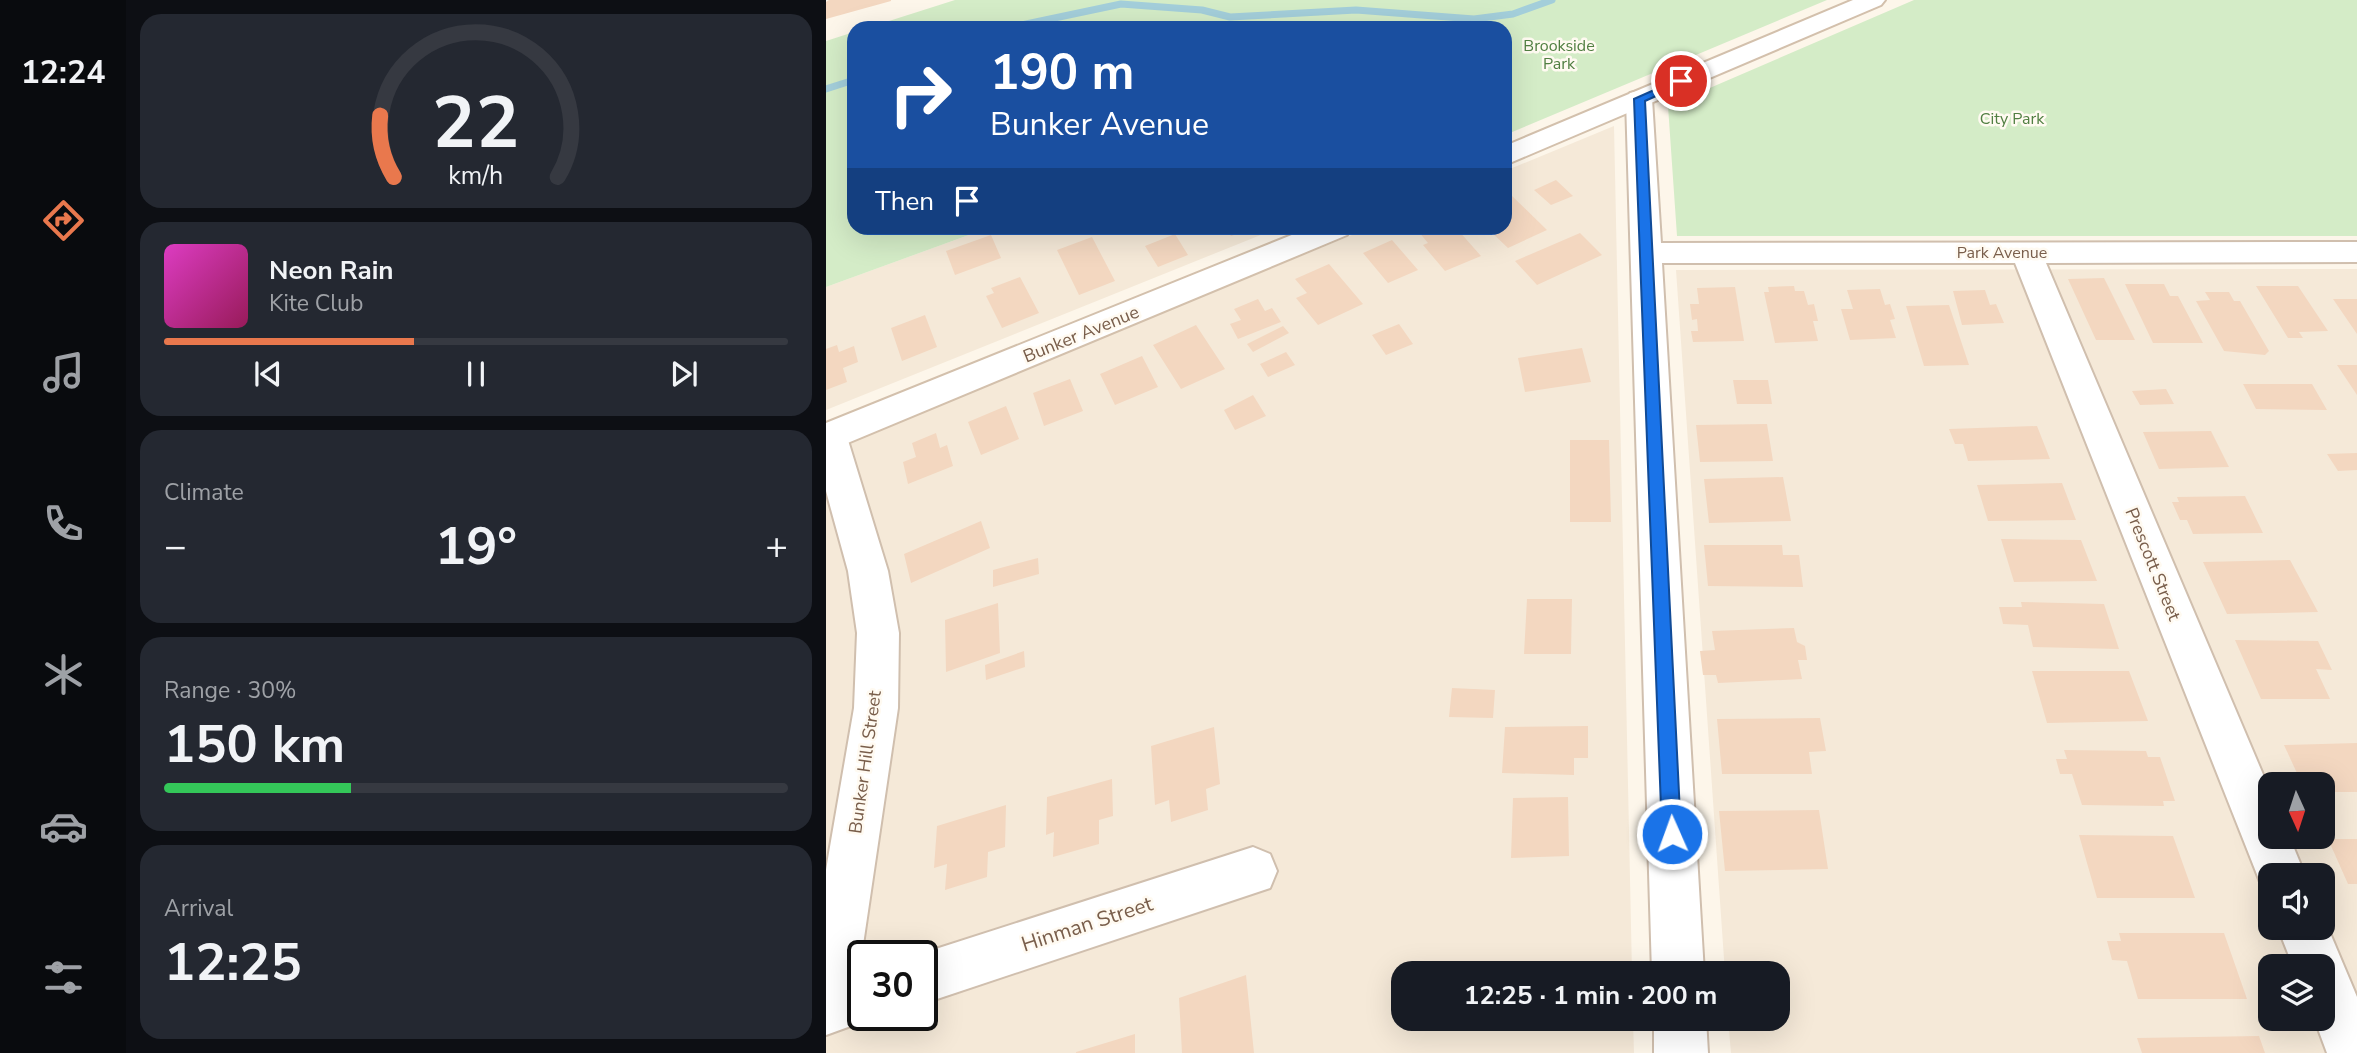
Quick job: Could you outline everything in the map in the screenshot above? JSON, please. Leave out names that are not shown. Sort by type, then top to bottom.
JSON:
[{"type":"street","points":[[1512,153],[1872,0]]},
{"type":"street","points":[[1639,99],[1677,961]]},
{"type":"street","name":"Bunker Avenue","points":[[828,438],[1319,235]]},
{"type":"street","name":"Prescott Street","points":[[2026,252],[2276,863]]},
{"type":"street","name":"Park Avenue","points":[[1646,253],[2357,252]]},
{"type":"street","name":"Bunker Hill Street","points":[[828,438],[868,571],[878,633],[876,708],[839,1005]]},
{"type":"street","name":"Hinman Street","points":[[938,973],[1252,871]]},
{"type":"street","points":[[2335,1007],[2354,1053]]},
{"type":"street","points":[[1680,1031],[1681,1053]]},
{"type":"shaded area","points":[[1614,126],[1632,961],[1391,961],[1391,1031],[1633,1031],[1634,1053],[826,1053],[826,451],[1352,235],[1512,235],[1512,168]]},
{"type":"shaded area","points":[[969,235],[1261,235],[826,410],[826,287]]},
{"type":"shaded area","points":[[2357,269],[2357,1053],[1731,1053],[1729,1031],[1790,1031],[1790,961],[1724,961],[1676,270]]},
{"type":"green space","name":"Brookside Park","points":[[955,0],[1827,0],[1512,132],[1512,21],[889,21]]},
{"type":"green space","name":"City Park","points":[[1914,0],[2357,0],[2357,236],[1677,236],[1668,106]]},
{"type":"green space","points":[[847,34],[847,235],[969,235],[826,287],[826,41]]},
{"type":"building","points":[[891,1],[826,19],[826,2]]},
{"type":"building","points":[[1556,180],[1573,196],[1551,205],[1534,190]]},
{"type":"building","points":[[1512,196],[1547,230],[1508,248],[1494,235],[1512,235]]},
{"type":"building","points":[[1580,233],[1602,255],[1537,285],[1515,261]]},
{"type":"building","points":[[991,235],[1001,258],[955,275],[946,251]]},
{"type":"building","points":[[1176,235],[1188,255],[1158,267],[1145,246]]},
{"type":"building","points":[[1421,235],[1462,235],[1481,256],[1445,271],[1423,245],[1428,243]]},
{"type":"building","points":[[1092,237],[1115,281],[1079,295],[1057,250]]},
{"type":"building","points":[[1392,240],[1418,270],[1388,283],[1363,253]]},
{"type":"building","points":[[1329,264],[1363,304],[1318,325],[1296,298],[1307,293],[1295,279]]},
{"type":"building","points":[[1020,277],[1039,313],[1002,328],[986,296],[994,293],[991,288]]},
{"type":"building","points":[[2104,278],[2135,340],[2096,340],[2068,279]]},
{"type":"building","points":[[2125,284],[2164,284],[2170,296],[2178,296],[2203,343],[2153,343]]},
{"type":"building","points":[[1794,286],[1795,291],[1804,291],[1808,305],[1814,304],[1818,321],[1813,321],[1818,341],[1775,343],[1764,292],[1769,292],[1768,287]]},
{"type":"building","points":[[2256,286],[2298,286],[2328,331],[2299,332],[2303,338],[2288,338]]},
{"type":"building","points":[[1735,287],[1744,341],[1693,342],[1691,331],[1698,331],[1697,319],[1692,320],[1690,304],[1699,304],[1697,288]]},
{"type":"building","points":[[1880,289],[1885,305],[1890,304],[1895,319],[1890,320],[1896,338],[1850,340],[1841,309],[1853,309],[1847,290]]},
{"type":"building","points":[[1985,290],[1990,305],[1996,304],[2004,323],[1962,325],[1953,291]]},
{"type":"building","points":[[2205,292],[2229,292],[2234,301],[2240,301],[2269,351],[2265,355],[2224,351],[2196,301],[2210,300]]},
{"type":"building","points":[[1258,299],[1265,311],[1272,308],[1281,322],[1238,339],[1230,324],[1241,320],[1234,309]]},
{"type":"building","points":[[2333,299],[2357,299],[2357,334]]},
{"type":"building","points":[[1949,305],[1969,365],[1924,366],[1906,306]]},
{"type":"building","points":[[925,315],[937,347],[902,361],[891,328]]},
{"type":"building","points":[[1399,324],[1413,344],[1386,355],[1372,335]]},
{"type":"building","points":[[1196,325],[1225,369],[1181,389],[1153,345]]},
{"type":"building","points":[[1283,326],[1289,333],[1253,352],[1247,344]]},
{"type":"building","points":[[837,345],[839,352],[854,346],[858,362],[843,368],[847,382],[826,390],[826,349]]},
{"type":"building","points":[[1582,348],[1591,382],[1525,392],[1518,358]]},
{"type":"building","points":[[1286,352],[1295,365],[1268,377],[1260,364]]},
{"type":"building","points":[[1142,356],[1158,387],[1115,405],[1100,374]]},
{"type":"building","points":[[2337,365],[2357,365],[2357,395]]},
{"type":"building","points":[[1070,379],[1083,411],[1044,426],[1033,393]]},
{"type":"building","points":[[1733,380],[1768,380],[1772,404],[1737,404]]},
{"type":"building","points":[[2243,384],[2312,384],[2327,410],[2256,409]]},
{"type":"building","points":[[2166,389],[2174,404],[2140,405],[2132,391]]},
{"type":"building","points":[[1253,395],[1266,416],[1235,430],[1224,410]]},
{"type":"building","points":[[1006,406],[1019,439],[981,455],[968,422]]},
{"type":"building","points":[[1767,424],[1773,461],[1700,462],[1696,425]]},
{"type":"building","points":[[2037,426],[2050,459],[1968,461],[1963,444],[1955,444],[1949,429]]},
{"type":"building","points":[[2211,431],[2229,467],[2159,469],[2143,432]]},
{"type":"building","points":[[936,433],[940,448],[947,445],[953,466],[908,484],[903,462],[916,457],[912,443]]},
{"type":"building","points":[[1570,440],[1609,440],[1611,522],[1570,522]]},
{"type":"building","points":[[2357,453],[2357,470],[2338,471],[2327,454]]},
{"type":"building","points":[[1783,477],[1791,521],[1709,523],[1704,479]]},
{"type":"building","points":[[2062,483],[2076,520],[1988,521],[1977,485]]},
{"type":"building","points":[[2245,496],[2263,533],[2193,534],[2187,520],[2180,520],[2172,502],[2179,502],[2177,497]]},
{"type":"building","points":[[981,521],[990,548],[911,583],[904,554]]},
{"type":"building","points":[[2001,539],[2081,540],[2097,581],[2014,582]]},
{"type":"building","points":[[1704,545],[1782,545],[1783,555],[1799,555],[1803,587],[1708,586]]},
{"type":"building","points":[[1038,558],[1039,574],[993,587],[993,570]]},
{"type":"building","points":[[2290,560],[2318,612],[2227,614],[2203,562]]},
{"type":"building","points":[[1527,599],[1572,599],[1571,654],[1524,654]]},
{"type":"building","points":[[2021,602],[2104,604],[2119,649],[2033,647],[2028,625],[2003,624],[1999,607],[2022,607]]},
{"type":"building","points":[[998,603],[1000,653],[946,672],[945,620]]},
{"type":"building","points":[[1794,628],[1797,642],[1805,646],[1807,660],[1798,660],[1802,679],[1718,683],[1716,675],[1703,675],[1700,651],[1715,650],[1712,631]]},
{"type":"building","points":[[2235,640],[2318,641],[2332,670],[2316,669],[2330,699],[2261,699]]},
{"type":"building","points":[[1024,651],[1025,667],[986,680],[985,665]]},
{"type":"building","points":[[2032,671],[2129,671],[2148,721],[2047,723]]},
{"type":"building","points":[[1452,688],[1495,690],[1493,718],[1449,717]]},
{"type":"building","points":[[1820,718],[1826,751],[1809,752],[1812,774],[1722,774],[1717,719]]},
{"type":"building","points":[[1588,726],[1588,758],[1574,758],[1574,775],[1502,773],[1505,727]]},
{"type":"building","points":[[1214,727],[1220,784],[1206,789],[1208,810],[1171,822],[1169,800],[1155,805],[1151,746]]},
{"type":"building","points":[[2357,743],[2357,792],[2335,792],[2335,772],[2296,772],[2284,745]]},
{"type":"building","points":[[2064,750],[2146,751],[2148,757],[2160,757],[2175,801],[2163,801],[2164,806],[2082,805],[2072,774],[2060,774],[2056,759],[2067,759]]},
{"type":"building","points":[[1112,779],[1113,816],[1099,820],[1099,844],[1053,857],[1054,832],[1046,835],[1047,797]]},
{"type":"building","points":[[1568,797],[1569,856],[1511,858],[1513,798]]},
{"type":"building","points":[[1006,805],[1005,847],[988,852],[987,877],[945,890],[947,864],[934,868],[937,826]]},
{"type":"building","points":[[1819,810],[1828,869],[1725,871],[1719,811]]},
{"type":"building","points":[[2079,835],[2173,836],[2195,898],[2097,898]]},
{"type":"building","points":[[2335,839],[2357,839],[2357,884],[2348,884],[2332,849],[2335,849]]},
{"type":"building","points":[[2119,933],[2224,933],[2247,999],[2138,999],[2127,961],[2112,960],[2107,941],[2121,941]]},
{"type":"building","points":[[1246,975],[1254,1053],[1182,1053],[1179,998]]},
{"type":"building","points":[[1135,1034],[1135,1053],[1076,1053],[1076,1052]]},
{"type":"building","points":[[2259,1036],[2265,1053],[2142,1053],[2137,1038]]},
{"type":"waterway","points":[[1040,21],[1121,4],[1202,10],[1230,17],[1356,10],[1474,19],[1513,14],[1552,0]]},
{"type":"waterway","points":[[826,89],[847,82]]},
{"type":"route","points":[[1672,834],[1639,99],[1681,81]]}]
